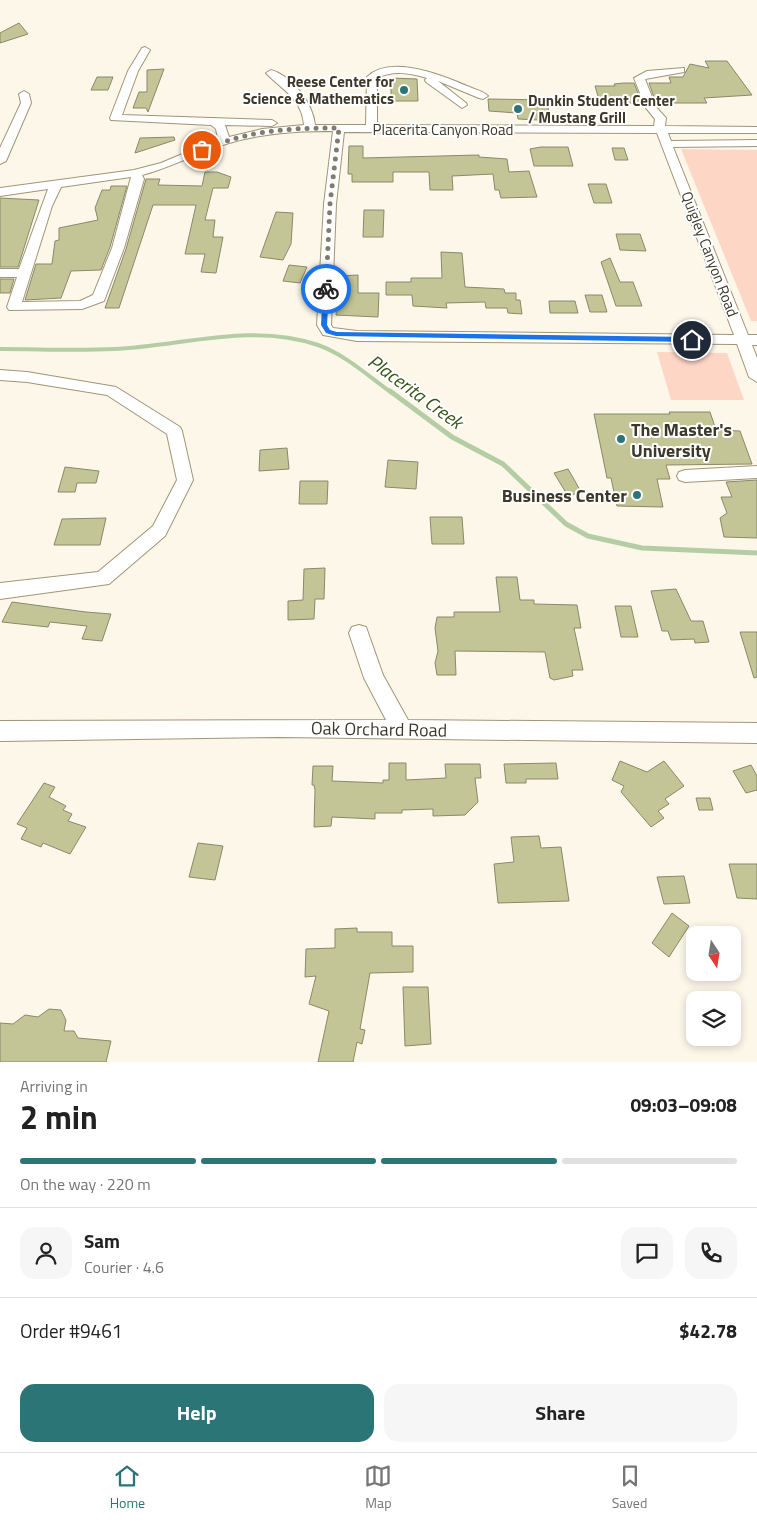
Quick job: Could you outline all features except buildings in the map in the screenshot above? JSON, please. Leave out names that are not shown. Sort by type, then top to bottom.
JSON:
[{"type":"street","points":[[146,50],[133,71],[114,118],[281,123],[292,128]]},
{"type":"street","name":"Quigley Canyon Road","points":[[680,70],[648,74],[639,78],[651,108],[661,118],[659,125],[750,340],[757,377]]},
{"type":"street","points":[[371,128],[372,77],[375,74],[395,71],[422,73],[483,96]]},
{"type":"street","points":[[271,73],[296,93],[304,105],[310,128]]},
{"type":"street","points":[[422,73],[462,105]]},
{"type":"street","points":[[0,161],[26,103],[24,94]]},
{"type":"street","points":[[212,122],[221,127],[224,141]]},
{"type":"street","points":[[0,127],[15,127]]},
{"type":"street","name":"Placerita Canyon Road","points":[[0,192],[55,186],[135,173],[165,165],[224,141],[262,132],[292,128],[757,130]]},
{"type":"street","points":[[339,128],[330,204],[324,325],[328,332],[357,336],[750,340]]},
{"type":"street","points":[[667,144],[757,143]]},
{"type":"street","points":[[55,186],[46,206],[14,307],[82,305],[99,298],[121,239],[138,179],[135,173]]},
{"type":"street","points":[[0,273],[24,273]]},
{"type":"street","points":[[0,375],[27,376],[111,391],[174,431],[185,480],[159,531],[103,579],[0,591]]},
{"type":"street","points":[[685,476],[757,472]]},
{"type":"street","points":[[359,633],[374,678],[403,730]]},
{"type":"street","name":"Oak Orchard Road","points":[[0,731],[403,730],[757,733]]},
{"type":"shaded area","points":[[681,149],[757,150],[757,321],[751,321]]},
{"type":"shaded area","points":[[657,352],[727,353],[744,400],[671,400]]},
{"type":"waterway","name":"Placerita Creek","points":[[0,349],[114,349],[242,335],[293,338],[318,345],[338,354],[392,393]]},
{"type":"waterway","name":"Placerita Creek","points":[[390,391],[452,437],[503,464],[566,524],[588,536],[642,548],[757,553]]},
{"type":"way so far","points":[[202,150],[224,141],[274,129],[339,128],[330,204],[326,289]]},
{"type":"place","name":"Reese Center for Science & Mathematics","points":[[404,90]]},
{"type":"place","name":"Dunkin Student Center / Mustang Grill","points":[[518,109]]},
{"type":"place","name":"The Master's University","points":[[621,439]]},
{"type":"place","name":"Business Center","points":[[637,495]]},
{"type":"route","points":[[326,289],[324,325],[328,332],[336,334],[357,336],[692,340]]}]
